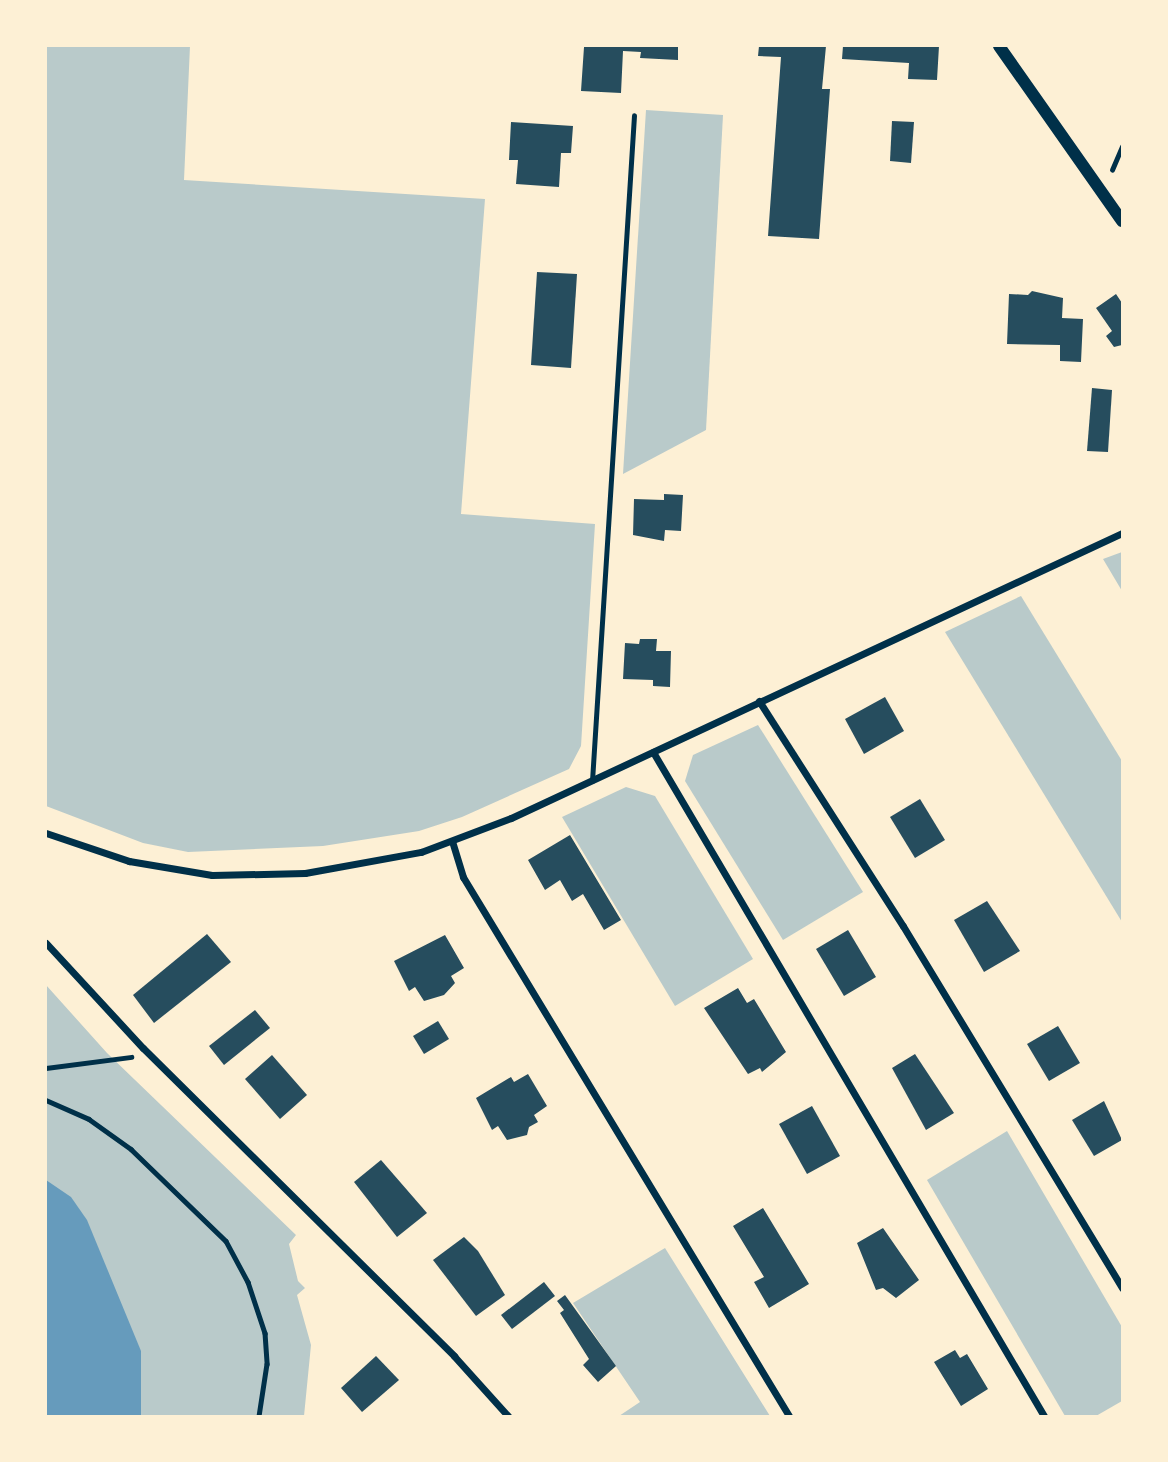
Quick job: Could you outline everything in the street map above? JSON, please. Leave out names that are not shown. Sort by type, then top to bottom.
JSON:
[{"type":"street","points":[[999,46],[1122,221]]},
{"type":"street","points":[[46,833],[157,868],[240,876],[364,864],[452,841],[592,781],[1122,533]]},
{"type":"street","points":[[759,701],[903,926],[1122,1288]]},
{"type":"street","points":[[653,752],[1044,1416]]},
{"type":"street","points":[[452,841],[463,877],[789,1416]]},
{"type":"street","points":[[46,943],[143,1048],[435,1337],[508,1416]]},
{"type":"lane","points":[[592,781],[634,115]]},
{"type":"path","points":[[1112,170],[1122,148]]},
{"type":"path","points":[[46,1068],[129,1059],[143,1048]]},
{"type":"path","points":[[46,1100],[89,1119],[131,1149],[226,1241],[248,1282],[265,1333],[267,1364],[259,1416]]},
{"type":"shaded area","points":[[46,46],[190,46],[184,180],[485,199],[461,514],[595,524],[581,746],[569,769],[462,817],[419,831],[323,846],[188,852],[143,843],[46,806]]},
{"type":"shaded area","points":[[646,110],[723,115],[706,430],[623,474]]},
{"type":"shaded area","points":[[1122,552],[1122,591],[1103,559]]},
{"type":"shaded area","points":[[1021,596],[1122,761],[1122,922],[945,632]]},
{"type":"shaded area","points":[[758,725],[863,892],[783,940],[685,781],[693,755]]},
{"type":"shaded area","points":[[626,787],[655,796],[753,959],[675,1006],[562,817]]},
{"type":"shaded area","points":[[46,985],[107,1053],[296,1235],[289,1244],[298,1281],[305,1288],[297,1295],[311,1345],[304,1416],[46,1416]]},
{"type":"shaded area","points":[[1007,1131],[1122,1327],[1122,1401],[1096,1416],[1065,1416],[927,1180]]},
{"type":"shaded area","points":[[665,1248],[770,1416],[619,1416],[640,1402],[573,1303]]},
{"type":"water","points":[[46,1180],[71,1197],[87,1220],[141,1351],[141,1416],[46,1416]]},
{"type":"building","points":[[678,46],[678,60],[640,58],[641,52],[623,51],[621,93],[581,91],[584,47]]},
{"type":"building","points":[[759,46],[826,46],[822,89],[830,89],[819,239],[768,236],[781,57],[758,56]]},
{"type":"building","points":[[843,46],[939,46],[937,80],[908,79],[909,63],[842,59]]},
{"type":"building","points":[[892,121],[914,122],[911,163],[890,161]]},
{"type":"building","points":[[511,122],[573,126],[571,153],[561,153],[559,187],[516,184],[518,160],[509,160]]},
{"type":"building","points":[[537,272],[577,274],[571,368],[531,365]]},
{"type":"building","points":[[1032,291],[1063,298],[1062,318],[1083,319],[1081,362],[1060,361],[1060,345],[1007,344],[1009,294],[1028,295]]},
{"type":"building","points":[[1116,294],[1122,303],[1122,345],[1114,347],[1106,336],[1112,331],[1096,308]]},
{"type":"building","points":[[1092,388],[1112,390],[1108,452],[1087,451]]},
{"type":"building","points":[[664,494],[683,495],[681,531],[665,530],[664,541],[633,535],[634,499],[664,500]]},
{"type":"building","points":[[640,639],[657,639],[656,651],[671,651],[670,687],[653,686],[653,680],[623,679],[625,643],[639,644]]},
{"type":"building","points":[[885,697],[904,731],[864,754],[845,719]]},
{"type":"building","points":[[920,799],[945,840],[915,858],[890,817]]},
{"type":"building","points":[[570,835],[621,920],[604,930],[583,894],[572,901],[560,880],[545,890],[528,860]]},
{"type":"building","points":[[987,901],[1020,951],[984,972],[954,920]]},
{"type":"building","points":[[848,930],[876,977],[844,996],[816,949]]},
{"type":"building","points":[[207,934],[231,962],[154,1023],[133,995]]},
{"type":"building","points":[[445,935],[464,968],[451,976],[455,983],[444,995],[424,1001],[415,987],[409,991],[394,961]]},
{"type":"building","points":[[738,988],[747,1003],[754,999],[786,1052],[762,1072],[760,1068],[748,1074],[704,1008]]},
{"type":"building","points":[[255,1010],[270,1028],[224,1065],[209,1046]]},
{"type":"building","points":[[438,1021],[449,1039],[424,1054],[413,1036]]},
{"type":"building","points":[[1058,1026],[1080,1063],[1049,1081],[1027,1044]]},
{"type":"building","points":[[915,1054],[954,1113],[926,1130],[892,1068]]},
{"type":"building","points":[[272,1055],[307,1095],[280,1119],[245,1079]]},
{"type":"building","points":[[528,1074],[547,1106],[534,1115],[538,1122],[529,1127],[527,1135],[507,1140],[498,1126],[492,1130],[476,1098],[511,1077],[514,1082]]},
{"type":"building","points":[[1104,1101],[1122,1140],[1094,1156],[1072,1120]]},
{"type":"building","points":[[812,1106],[840,1156],[807,1174],[779,1124]]},
{"type":"building","points":[[381,1160],[427,1213],[397,1237],[354,1182]]},
{"type":"building","points":[[763,1208],[809,1284],[769,1308],[754,1282],[764,1277],[733,1226]]},
{"type":"building","points":[[883,1228],[919,1280],[896,1298],[883,1288],[876,1290],[857,1243]]},
{"type":"building","points":[[464,1237],[478,1251],[505,1295],[476,1316],[433,1260]]},
{"type":"building","points":[[544,1282],[555,1296],[512,1329],[501,1315]]},
{"type":"building","points":[[565,1295],[616,1366],[598,1382],[583,1365],[589,1359],[560,1313],[564,1310],[557,1301]]},
{"type":"building","points":[[955,1350],[960,1358],[967,1354],[988,1389],[961,1406],[934,1362]]},
{"type":"building","points":[[376,1356],[399,1380],[362,1412],[341,1388]]}]
